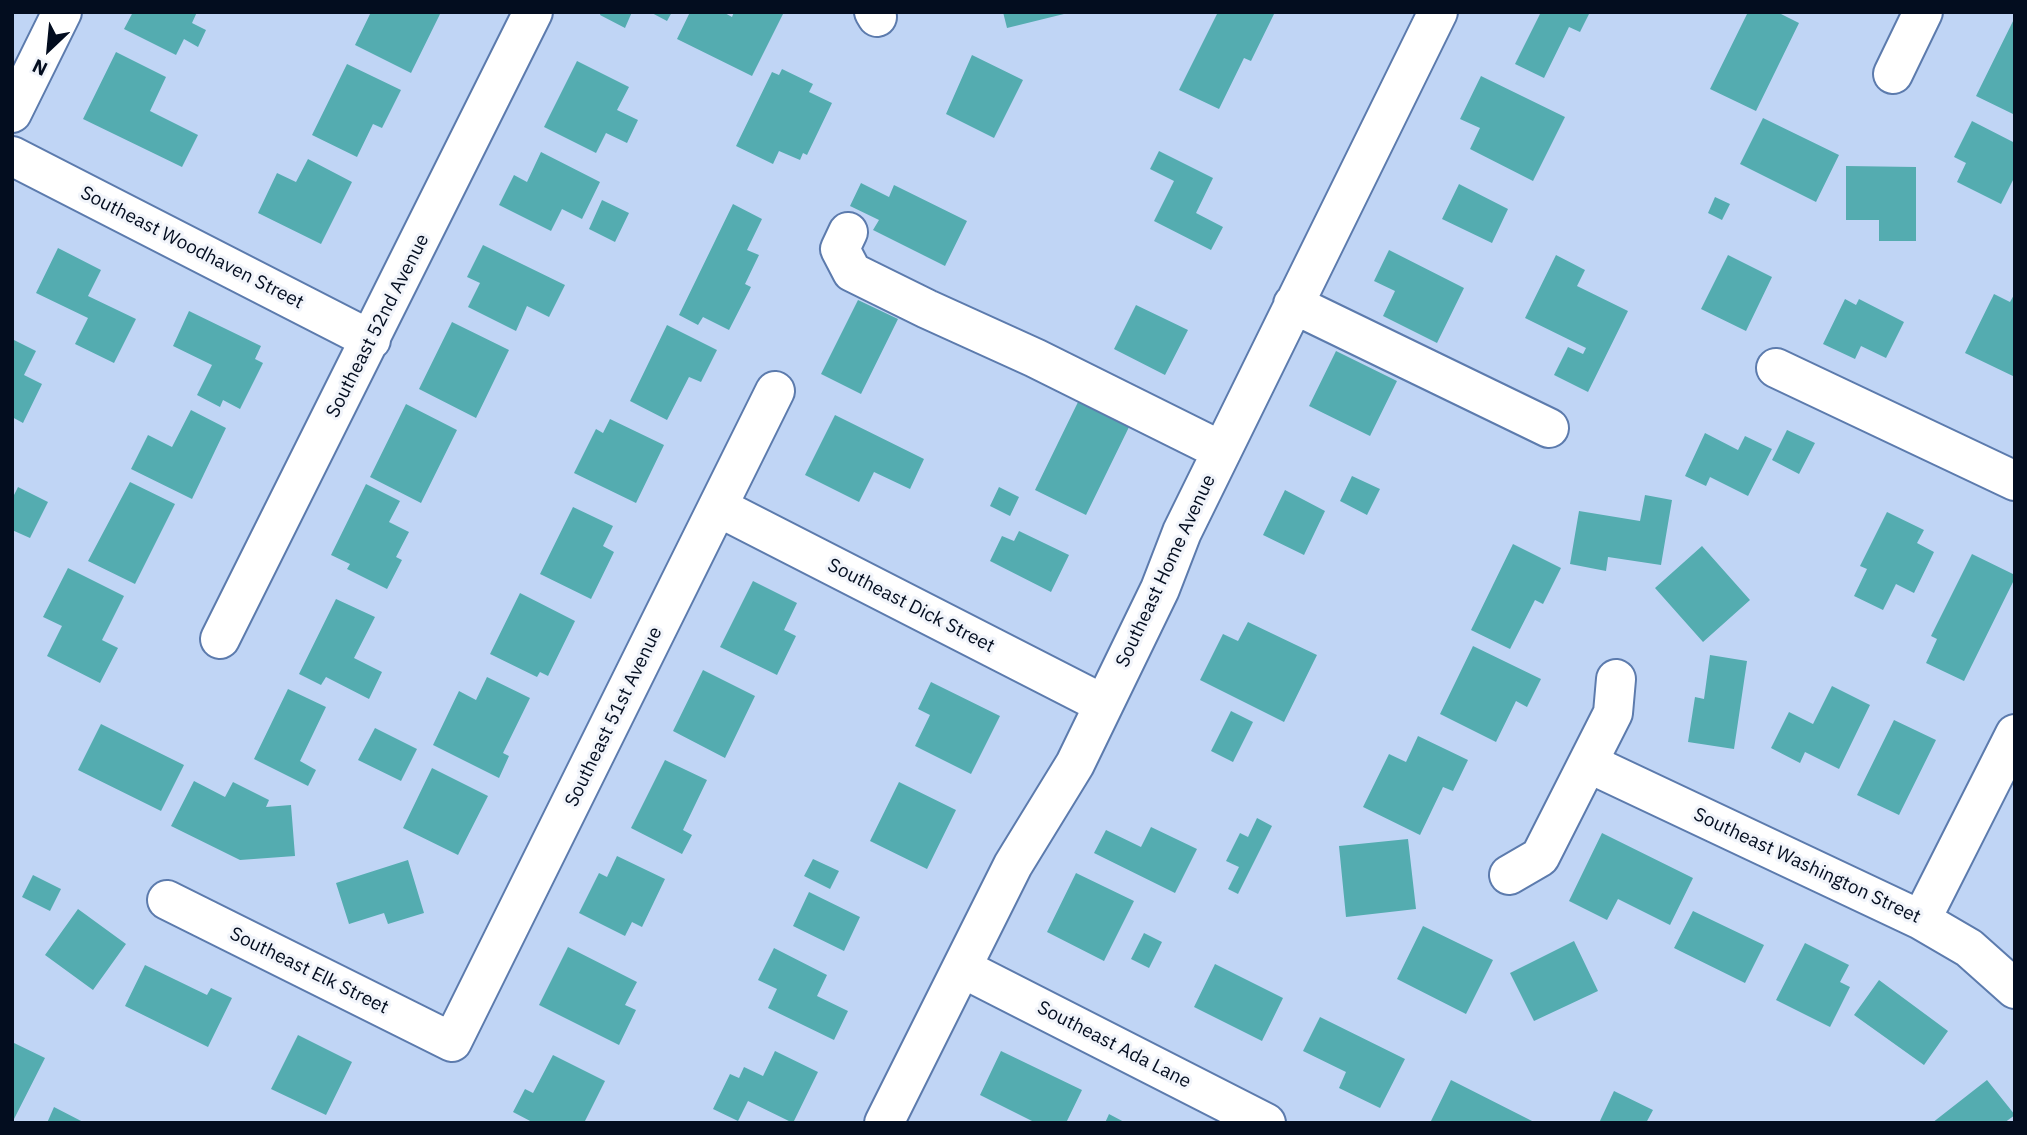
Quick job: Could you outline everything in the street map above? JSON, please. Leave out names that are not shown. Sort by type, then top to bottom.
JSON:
[{"type":"street","points":[[12,113],[62,12]]},
{"type":"street","name":"Southeast 52nd Avenue","points":[[220,639],[533,12]]},
{"type":"street","name":"Southeast Home Avenue","points":[[884,1123],[1027,840],[1075,764],[1160,589],[1182,532],[1438,12]]},
{"type":"street","points":[[1893,74],[1923,12]]},
{"type":"street","name":"Southeast Woodhaven Street","points":[[12,156],[371,340]]},
{"type":"street","points":[[848,232],[840,249],[852,272],[1035,358],[1222,451]]},
{"type":"street","points":[[1293,304],[1549,428]]},
{"type":"street","points":[[1776,368],[2000,474]]},
{"type":"street","name":"Southeast 51st Avenue","points":[[452,1042],[775,391]]},
{"type":"street","name":"Southeast Dick Street","points":[[718,507],[1103,704]]},
{"type":"street","points":[[1509,875],[1540,857],[1613,713],[1616,679]]},
{"type":"street","points":[[1921,920],[2015,734]]},
{"type":"street","name":"Southeast Washington Street","points":[[1588,763],[1921,920],[1969,947],[2015,989]]},
{"type":"street","name":"Southeast Elk Street","points":[[167,900],[452,1042]]},
{"type":"street","name":"Southeast Ada Lane","points":[[962,968],[1266,1123]]},
{"type":"building","points":[[133,12],[197,12],[192,23],[206,30],[198,47],[184,39],[176,55],[124,29]]},
{"type":"building","points":[[371,12],[441,12],[411,73],[355,45]]},
{"type":"building","points":[[601,12],[632,12],[625,28],[600,15]]},
{"type":"building","points":[[650,12],[672,12],[667,21]]},
{"type":"building","points":[[690,12],[723,12],[732,17],[734,12],[784,12],[752,76],[677,39]]},
{"type":"building","points":[[1003,12],[1067,12],[1068,13],[1007,28]]},
{"type":"building","points":[[1218,12],[1275,12],[1251,61],[1244,58],[1219,109],[1179,90]]},
{"type":"building","points":[[1541,12],[1590,12],[1580,32],[1569,27],[1544,78],[1515,64]]},
{"type":"building","points":[[1748,12],[1777,12],[1799,23],[1756,111],[1710,89]]},
{"type":"building","points":[[2015,17],[2015,110],[2013,114],[1976,96]]},
{"type":"building","points":[[116,52],[166,77],[150,111],[198,135],[182,167],[83,119]]},
{"type":"building","points":[[972,55],[1023,80],[994,138],[946,114]]},
{"type":"building","points":[[577,61],[629,87],[617,110],[638,120],[627,143],[606,133],[596,153],[544,127]]},
{"type":"building","points":[[347,64],[401,90],[382,128],[373,124],[357,157],[312,135]]},
{"type":"building","points":[[782,69],[813,84],[809,92],[832,103],[807,155],[803,153],[800,160],[779,151],[773,164],[736,146],[772,72],[779,75]]},
{"type":"building","points":[[1481,76],[1565,117],[1533,181],[1470,149],[1480,128],[1460,119]]},
{"type":"building","points":[[1763,118],[1839,155],[1816,202],[1740,164]]},
{"type":"building","points":[[1972,121],[2015,143],[2015,176],[2001,204],[1957,182],[1966,163],[1954,157]]},
{"type":"building","points":[[1159,151],[1213,178],[1196,213],[1223,227],[1211,250],[1154,221],[1174,181],[1150,169]]},
{"type":"building","points":[[541,152],[600,182],[582,219],[562,209],[551,231],[499,205],[514,175],[527,182]]},
{"type":"building","points":[[308,159],[352,182],[321,244],[258,213],[277,173],[296,182]]},
{"type":"building","points":[[1846,166],[1916,167],[1916,241],[1879,241],[1879,220],[1846,220]]},
{"type":"building","points":[[861,183],[889,197],[894,185],[967,221],[945,266],[873,230],[879,220],[850,206]]},
{"type":"building","points":[[1459,184],[1508,209],[1492,243],[1442,219]]},
{"type":"building","points":[[1715,197],[1730,204],[1722,220],[1708,213]]},
{"type":"building","points":[[602,200],[629,213],[615,242],[589,229]]},
{"type":"building","points":[[733,204],[762,219],[747,250],[759,255],[745,284],[751,287],[729,330],[703,317],[698,325],[679,315]]},
{"type":"building","points":[[483,245],[565,285],[549,317],[527,306],[516,331],[468,307],[480,283],[467,277]]},
{"type":"building","points":[[58,248],[101,270],[88,296],[136,319],[114,363],[75,344],[88,318],[36,293]]},
{"type":"building","points":[[1389,250],[1464,288],[1437,343],[1383,316],[1395,291],[1374,281]]},
{"type":"building","points":[[1556,255],[1585,270],[1577,286],[1628,311],[1588,392],[1554,375],[1568,347],[1583,354],[1586,348],[1525,318]]},
{"type":"building","points":[[1728,255],[1772,277],[1746,331],[1701,309]]},
{"type":"building","points":[[2015,293],[2015,377],[1965,353],[1994,294],[2010,302]]},
{"type":"building","points":[[1845,299],[1856,305],[1859,299],[1904,322],[1886,358],[1861,346],[1855,359],[1823,344]]},
{"type":"building","points":[[858,300],[898,319],[861,394],[821,374]]},
{"type":"building","points":[[1136,305],[1188,330],[1165,375],[1114,349]]},
{"type":"building","points":[[189,311],[261,346],[255,359],[263,363],[240,409],[223,400],[220,407],[197,395],[212,365],[173,346]]},
{"type":"building","points":[[452,322],[509,350],[476,418],[419,389]]},
{"type":"building","points":[[667,325],[717,350],[701,382],[689,377],[667,420],[630,401]]},
{"type":"building","points":[[12,339],[36,351],[24,375],[42,384],[23,423],[12,417]]},
{"type":"building","points":[[1336,351],[1397,381],[1370,436],[1309,406]]},
{"type":"building","points":[[1079,400],[1130,425],[1086,515],[1035,490]]},
{"type":"building","points":[[406,404],[457,430],[421,503],[370,477]]},
{"type":"building","points":[[191,410],[226,428],[192,499],[131,469],[148,435],[172,447]]},
{"type":"building","points":[[835,415],[924,459],[910,489],[874,472],[859,502],[805,475]]},
{"type":"building","points":[[610,419],[664,445],[636,503],[574,473],[596,429],[603,433]]},
{"type":"building","points":[[1787,430],[1815,443],[1799,474],[1772,460]]},
{"type":"building","points":[[1705,433],[1738,450],[1745,436],[1772,449],[1748,496],[1710,477],[1706,486],[1685,476]]},
{"type":"building","points":[[1352,476],[1380,489],[1367,515],[1340,501]]},
{"type":"building","points":[[130,482],[175,504],[135,584],[88,561]]},
{"type":"building","points":[[366,484],[400,501],[389,522],[409,532],[396,557],[402,560],[387,589],[347,569],[350,564],[331,555]]},
{"type":"building","points":[[18,487],[48,502],[30,538],[12,530],[12,499]]},
{"type":"building","points":[[999,487],[1019,497],[1010,516],[990,506]]},
{"type":"building","points":[[1285,490],[1325,511],[1304,555],[1263,535]]},
{"type":"building","points":[[1645,495],[1672,500],[1661,565],[1608,557],[1606,571],[1570,564],[1579,511],[1640,521]]},
{"type":"building","points":[[573,507],[613,526],[603,546],[614,552],[591,599],[540,574]]},
{"type":"building","points":[[1887,512],[1924,530],[1917,543],[1934,552],[1914,593],[1896,584],[1883,610],[1854,596],[1867,569],[1860,566]]},
{"type":"building","points":[[1019,531],[1069,555],[1051,592],[990,561],[1002,536],[1014,541]]},
{"type":"building","points":[[1513,544],[1561,568],[1543,604],[1535,600],[1510,649],[1471,630]]},
{"type":"building","points":[[1702,546],[1750,600],[1703,642],[1655,588]]},
{"type":"building","points":[[1972,554],[2015,575],[2015,578],[1964,681],[1926,663],[1937,639],[1931,636]]},
{"type":"building","points":[[68,568],[124,596],[102,640],[118,648],[100,683],[47,656],[62,626],[43,617]]},
{"type":"building","points":[[753,581],[797,603],[784,630],[796,636],[777,675],[720,647]]},
{"type":"building","points":[[520,593],[575,621],[548,676],[540,672],[537,677],[490,654]]},
{"type":"building","points":[[336,599],[375,617],[354,658],[382,672],[369,699],[326,677],[321,685],[299,674]]},
{"type":"building","points":[[1248,622],[1317,655],[1284,722],[1200,680],[1223,634],[1238,641]]},
{"type":"building","points":[[1473,646],[1541,679],[1527,707],[1516,701],[1496,742],[1440,714]]},
{"type":"building","points":[[1710,655],[1747,661],[1734,749],[1688,742],[1695,697],[1704,699]]},
{"type":"building","points":[[703,670],[755,696],[725,758],[673,731]]},
{"type":"building","points":[[487,677],[530,698],[503,753],[509,756],[499,778],[433,745],[459,691],[476,700]]},
{"type":"building","points":[[931,682],[1000,716],[971,774],[915,746],[930,715],[918,709]]},
{"type":"building","points":[[1832,686],[1870,705],[1839,769],[1805,752],[1800,763],[1771,748],[1789,712],[1813,724]]},
{"type":"building","points":[[288,689],[326,707],[300,761],[316,770],[308,786],[254,759]]},
{"type":"building","points":[[1231,711],[1253,722],[1233,762],[1211,751]]},
{"type":"building","points":[[1894,720],[1936,740],[1899,815],[1857,795]]},
{"type":"building","points":[[101,724],[184,765],[161,811],[78,770]]},
{"type":"building","points":[[375,728],[417,749],[401,781],[358,760]]},
{"type":"building","points":[[1418,736],[1468,760],[1453,791],[1443,787],[1420,835],[1363,807],[1389,754],[1406,762]]},
{"type":"building","points":[[665,760],[707,780],[683,830],[692,835],[682,854],[631,828]]},
{"type":"building","points":[[432,768],[488,796],[458,855],[403,828]]},
{"type":"building","points":[[194,781],[225,797],[233,782],[269,800],[266,807],[291,805],[295,856],[240,860],[171,826]]},
{"type":"building","points":[[899,782],[956,810],[927,869],[870,841]]},
{"type":"building","points":[[1257,818],[1272,826],[1238,894],[1228,889],[1239,867],[1226,861],[1240,833],[1248,837]]},
{"type":"building","points":[[1151,827],[1197,849],[1175,893],[1094,853],[1106,830],[1141,847]]},
{"type":"building","points":[[1602,833],[1693,878],[1670,925],[1618,899],[1607,920],[1569,901]]},
{"type":"building","points":[[1408,839],[1416,909],[1346,917],[1339,846]]},
{"type":"building","points":[[617,856],[665,879],[642,927],[632,922],[625,936],[579,913],[599,873],[607,877]]},
{"type":"building","points":[[813,859],[839,871],[830,889],[804,876]]},
{"type":"building","points":[[408,860],[424,913],[388,924],[384,913],[349,924],[336,883]]},
{"type":"building","points":[[1076,873],[1134,901],[1104,961],[1047,932]]},
{"type":"building","points":[[33,875],[61,889],[50,911],[22,897]]},
{"type":"building","points":[[809,892],[860,917],[844,951],[793,926]]},
{"type":"building","points":[[78,909],[126,944],[93,990],[45,955]]},
{"type":"building","points":[[1693,911],[1764,945],[1745,983],[1674,948]]},
{"type":"building","points":[[1423,926],[1493,960],[1466,1014],[1397,979]]},
{"type":"building","points":[[1144,933],[1162,942],[1149,968],[1131,959]]},
{"type":"building","points":[[1574,941],[1598,991],[1534,1021],[1510,973]]},
{"type":"building","points":[[1805,943],[1849,965],[1840,982],[1850,987],[1830,1027],[1776,1000]]},
{"type":"building","points":[[568,947],[637,982],[625,1005],[636,1010],[619,1045],[539,1005]]},
{"type":"building","points":[[774,948],[827,975],[817,996],[848,1011],[834,1040],[768,1008],[777,989],[758,980]]},
{"type":"building","points":[[1215,964],[1283,998],[1262,1041],[1194,1007]]},
{"type":"building","points":[[145,965],[207,995],[211,988],[232,998],[208,1047],[125,1006]]},
{"type":"building","points":[[1879,980],[1948,1031],[1924,1065],[1854,1015]]},
{"type":"building","points":[[1320,1017],[1405,1059],[1380,1108],[1339,1088],[1346,1072],[1303,1051]]},
{"type":"building","points":[[298,1035],[352,1062],[326,1115],[271,1089]]},
{"type":"building","points":[[12,1042],[45,1058],[14,1119],[12,1118]]},
{"type":"building","points":[[775,1051],[818,1072],[793,1123],[748,1101],[738,1121],[713,1109],[730,1074],[739,1078],[744,1067],[763,1076]]},
{"type":"building","points":[[1001,1051],[1082,1090],[1066,1123],[1036,1123],[980,1095]]},
{"type":"building","points":[[553,1055],[605,1081],[584,1123],[534,1123],[513,1112],[525,1089],[533,1093]]},
{"type":"building","points":[[1451,1080],[1536,1123],[1430,1123]]},
{"type":"building","points":[[1987,1080],[2015,1115],[2004,1123],[1932,1123]]},
{"type":"building","points":[[1614,1091],[1653,1110],[1646,1123],[1599,1123]]},
{"type":"building","points":[[54,1107],[85,1123],[47,1123]]},
{"type":"building","points":[[1109,1114],[1126,1123],[1105,1123]]}]
